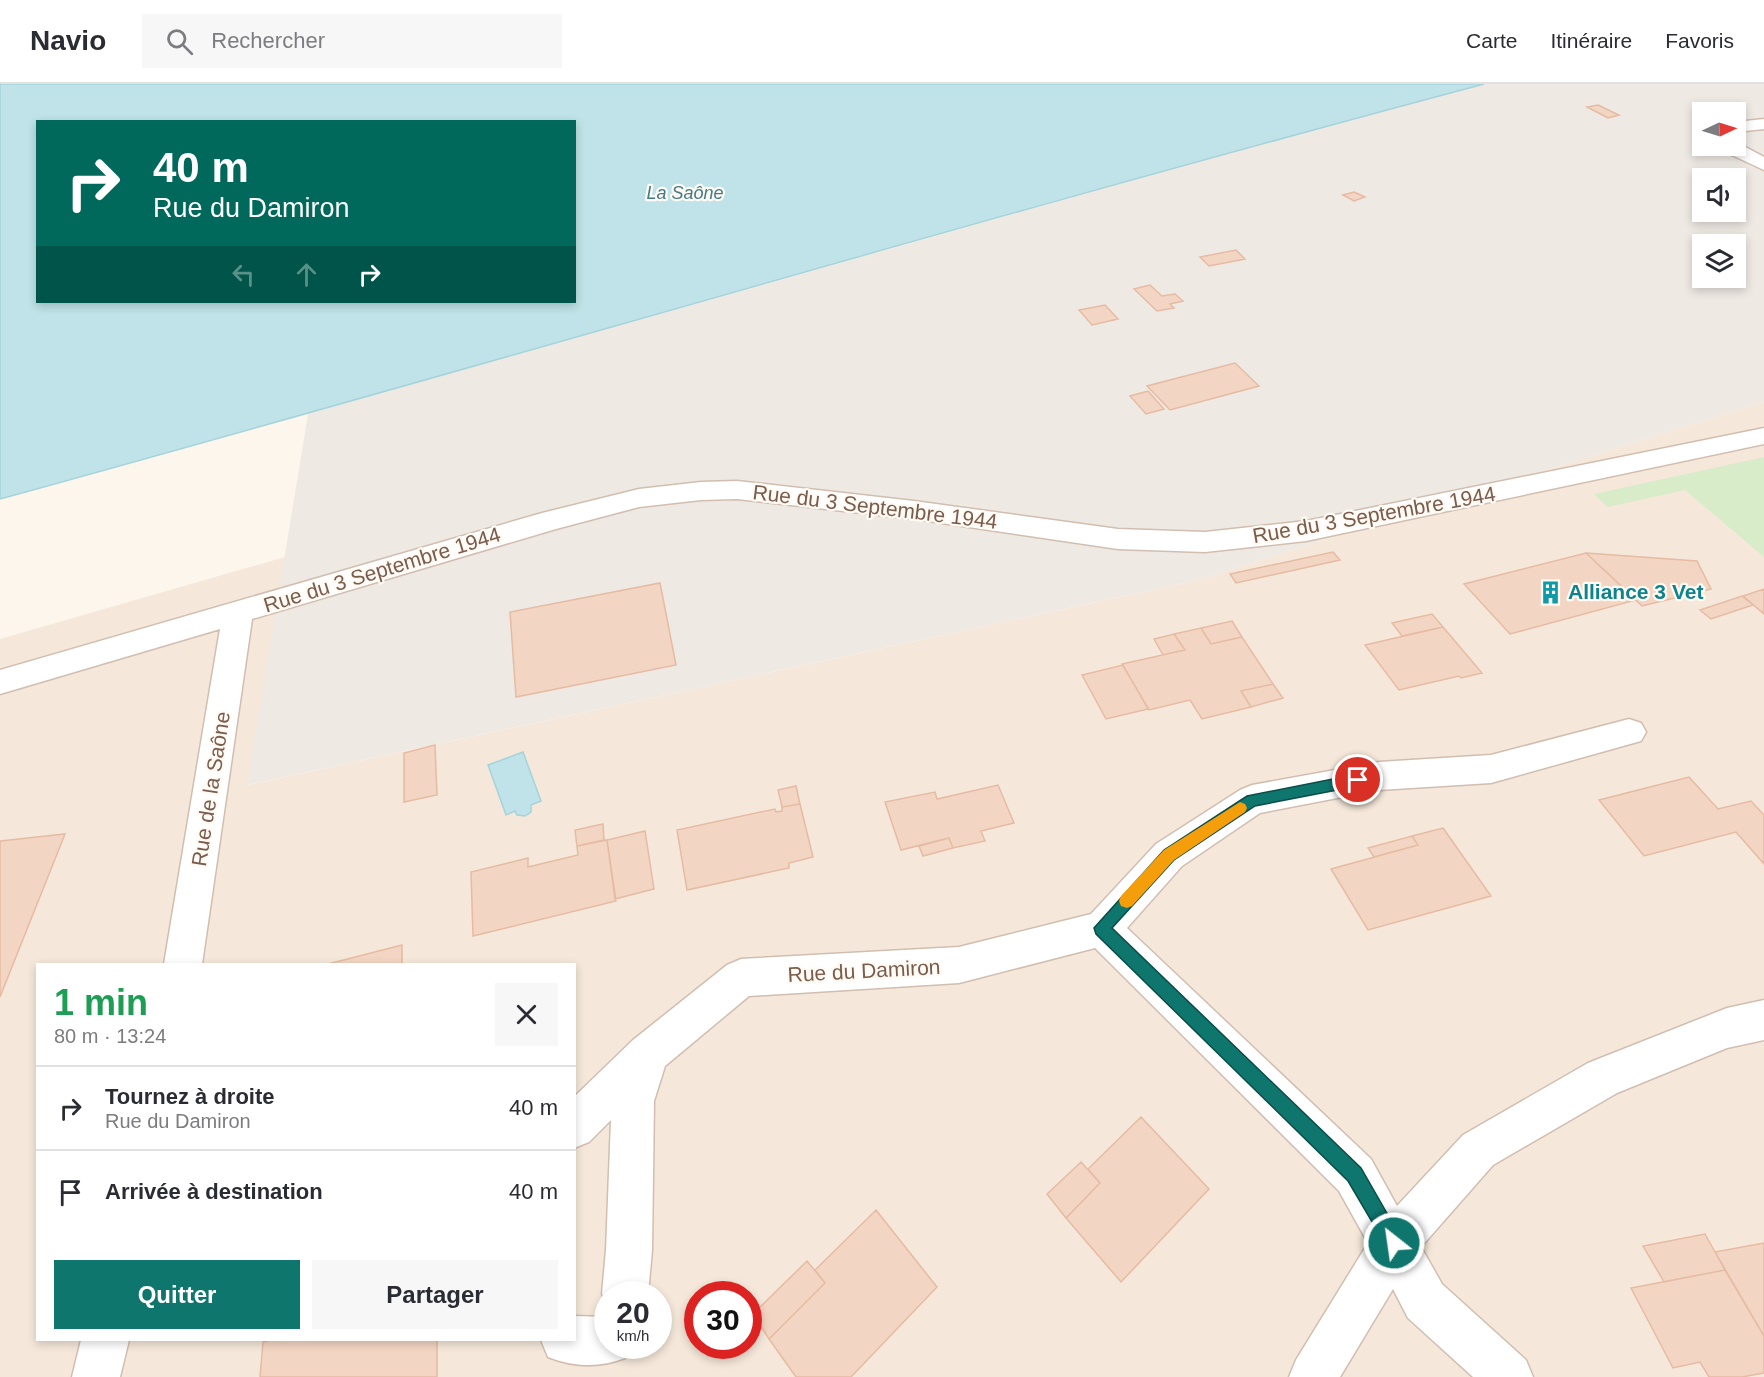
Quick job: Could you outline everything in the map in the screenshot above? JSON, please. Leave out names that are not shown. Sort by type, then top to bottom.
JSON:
[{"type":"street","points":[[1746,126],[1764,124]]},
{"type":"street","points":[[1746,155],[1764,164]]},
{"type":"street","name":"Rue du 3 Septembre 1944","points":[[0,682],[552,520],[625,501],[687,492],[737,490],[779,494],[1109,538],[1205,542],[1306,531],[1764,436]]},
{"type":"street","name":"Rue de la Saône","points":[[183,963],[238,612]]},
{"type":"street","points":[[1509,1377],[1425,1302],[1355,1175],[1102,928],[1169,855],[1252,800],[1379,776],[1491,769],[1629,732]]},
{"type":"street","name":"Rue du Damiron","points":[[576,1125],[647,1054],[741,978],[959,965],[1102,928]]},
{"type":"street","points":[[1313,1377],[1394,1243],[1478,1150],[1604,1078],[1727,1028],[1764,1020]]},
{"type":"street","points":[[625,1281],[629,1250],[633,1101],[647,1054]]},
{"type":"street","points":[[576,1340],[594,1341]]},
{"type":"street","points":[[96,1377],[105,1341]]},
{"type":"shaded area","points":[[1484,84],[1764,84],[1764,402],[1194,581],[247,785],[308,414],[1257,145]]},
{"type":"shaded area","points":[[1764,402],[1764,1377],[0,1377],[0,639],[285,557],[248,785],[1194,581]]},
{"type":"green space","points":[[1764,457],[1764,557],[1685,490],[1608,507],[1594,494]]},
{"type":"water","name":"La Saône","points":[[0,84],[1484,84],[1112,185],[0,499]]},
{"type":"water","points":[[523,752],[541,801],[531,805],[531,812],[525,816],[517,815],[515,811],[506,815],[488,765]]},
{"type":"building","points":[[1598,105],[1619,115],[1608,118],[1587,107]]},
{"type":"building","points":[[1354,192],[1365,197],[1354,201],[1343,195]]},
{"type":"building","points":[[1236,250],[1245,259],[1209,266],[1200,257]]},
{"type":"building","points":[[1150,285],[1162,296],[1175,294],[1183,301],[1170,304],[1174,308],[1157,311],[1134,289]]},
{"type":"building","points":[[1105,305],[1118,319],[1092,325],[1079,310]]},
{"type":"building","points":[[1235,363],[1259,386],[1170,410],[1147,386]]},
{"type":"building","points":[[1148,391],[1164,409],[1146,414],[1130,396]]},
{"type":"building","points":[[1333,552],[1340,560],[1236,583],[1230,574]]},
{"type":"building","name":"Alliance 3 Vet","points":[[1586,553],[1636,600],[1510,634],[1464,584]]},
{"type":"building","points":[[1586,553],[1697,561],[1711,589],[1642,606]]},
{"type":"building","points":[[660,583],[676,665],[516,697],[510,612]]},
{"type":"building","points":[[1764,589],[1764,614],[1743,596]]},
{"type":"building","points":[[1742,596],[1753,605],[1711,619],[1700,610]]},
{"type":"building","points":[[1432,614],[1443,627],[1402,636],[1392,623]]},
{"type":"building","points":[[1232,621],[1242,637],[1211,644],[1201,628]]},
{"type":"building","points":[[1443,627],[1482,673],[1399,690],[1365,645]]},
{"type":"building","points":[[1201,628],[1211,644],[1242,637],[1273,684],[1241,691],[1251,707],[1202,719],[1190,700],[1149,710],[1122,664],[1185,650],[1174,634]]},
{"type":"building","points":[[1174,634],[1185,650],[1163,655],[1154,639]]},
{"type":"building","points":[[1123,665],[1148,709],[1106,719],[1082,675]]},
{"type":"building","points":[[1273,684],[1283,698],[1251,707],[1241,691]]},
{"type":"building","points":[[435,745],[437,795],[404,802],[404,753]]},
{"type":"building","points":[[1689,777],[1718,809],[1751,801],[1764,815],[1764,864],[1736,832],[1644,856],[1599,800]]},
{"type":"building","points":[[998,785],[1014,823],[981,831],[985,841],[953,848],[949,838],[901,850],[885,802],[935,792],[937,799]]},
{"type":"building","points":[[796,786],[800,804],[782,807],[778,790]]},
{"type":"building","points":[[800,804],[813,857],[789,863],[789,868],[687,890],[677,830],[775,809],[776,812],[782,811],[782,807]]},
{"type":"building","points":[[603,824],[604,840],[577,846],[575,830]]},
{"type":"building","points":[[1443,828],[1491,896],[1368,930],[1331,869],[1418,845],[1412,836]]},
{"type":"building","points":[[645,831],[654,889],[615,899],[607,840]]},
{"type":"building","points":[[65,834],[0,997],[0,841]]},
{"type":"building","points":[[1412,836],[1418,845],[1374,857],[1368,848]]},
{"type":"building","points":[[949,838],[953,848],[923,856],[919,846]]},
{"type":"building","points":[[607,840],[616,901],[473,936],[471,872],[528,858],[528,867],[578,855],[577,846]]},
{"type":"building","points":[[402,945],[402,963],[332,963]]},
{"type":"building","points":[[1141,1117],[1209,1189],[1121,1282],[1066,1218],[1100,1183],[1088,1169]]},
{"type":"building","points":[[1081,1162],[1100,1183],[1066,1218],[1047,1194]]},
{"type":"building","points":[[876,1210],[937,1287],[851,1377],[796,1377],[769,1339],[825,1283],[815,1270]]},
{"type":"building","points":[[1705,1234],[1725,1270],[1664,1282],[1643,1246]]},
{"type":"building","points":[[1764,1243],[1764,1336],[1715,1252]]},
{"type":"building","points":[[807,1261],[825,1283],[769,1339],[762,1328],[762,1305]]},
{"type":"building","points":[[1725,1270],[1764,1336],[1764,1373],[1742,1377],[1709,1377],[1700,1362],[1673,1368],[1631,1288]]},
{"type":"building","points":[[437,1341],[437,1377],[260,1377],[263,1342]]},
{"type":"slow traffic","points":[[1127,901],[1169,855],[1240,808]]},
{"type":"place","name":"Alliance 3 Vet","points":[[1550,592]]},
{"type":"route","points":[[1358,780],[1252,800],[1169,855],[1102,928],[1355,1175],[1394,1243]]}]
